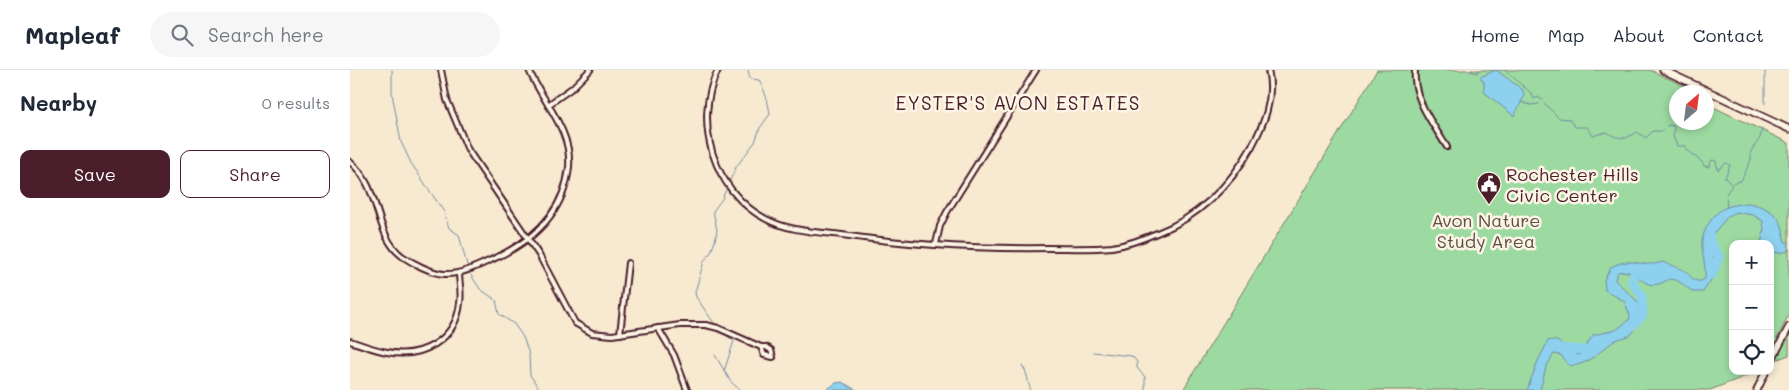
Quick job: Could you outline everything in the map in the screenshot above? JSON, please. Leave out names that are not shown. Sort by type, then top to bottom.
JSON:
[{"type":"street","points":[[441,70],[447,100],[468,150],[548,270],[575,323],[592,333],[620,334],[680,325],[706,325],[718,328],[761,348]]},
{"type":"street","points":[[350,162],[368,182],[386,238],[402,256],[442,274],[459,273],[504,255],[528,239],[548,222],[560,202],[569,165],[565,137],[529,70]]},
{"type":"street","points":[[548,105],[572,88],[590,70]]},
{"type":"street","points":[[718,70],[707,104],[709,142],[714,160],[721,173],[746,206],[768,220],[799,229],[858,238],[1019,249],[1113,246],[1147,237],[1174,226],[1211,200],[1244,161],[1260,131],[1268,110],[1270,90],[1268,70]]},
{"type":"street","points":[[936,244],[940,226],[947,212],[1036,70]]},
{"type":"street","points":[[1415,70],[1414,82],[1419,99],[1446,147]]},
{"type":"street","points":[[1663,70],[1789,129]]},
{"type":"street","points":[[620,334],[628,263]]},
{"type":"street","points":[[350,341],[387,352],[399,353],[415,352],[435,346],[447,334],[457,316],[461,302],[459,273]]},
{"type":"street","points":[[1774,355],[1789,327]]},
{"type":"street","points":[[658,328],[674,355],[687,390]]},
{"type":"street","points":[[1757,390],[1764,375]]},
{"type":"green space","name":"Avon Nature Study Area","points":[[1377,70],[1650,70],[1682,85],[1669,85],[1669,130],[1714,130],[1714,107],[1789,143],[1789,314],[1777,339],[1789,335],[1789,355],[1774,361],[1774,240],[1729,240],[1729,375],[1749,375],[1710,390],[1183,390]]},
{"type":"water","points":[[1496,70],[1523,90],[1524,97],[1514,116],[1484,92],[1484,82],[1480,77]]},
{"type":"water","points":[[1748,203],[1758,205],[1773,213],[1780,221],[1785,242],[1789,242],[1788,251],[1774,252],[1774,240],[1762,240],[1764,230],[1763,221],[1753,215],[1735,212],[1728,216],[1713,234],[1711,245],[1716,267],[1711,280],[1703,292],[1693,292],[1679,282],[1669,279],[1660,284],[1653,285],[1633,274],[1618,272],[1615,280],[1638,302],[1638,321],[1632,334],[1616,340],[1581,364],[1568,365],[1561,355],[1554,354],[1546,367],[1540,390],[1527,390],[1548,341],[1557,341],[1572,352],[1580,355],[1593,335],[1616,330],[1629,320],[1630,315],[1624,301],[1605,290],[1604,280],[1611,267],[1626,262],[1656,264],[1663,262],[1685,271],[1696,281],[1705,279],[1702,251],[1704,232],[1717,213],[1724,208]]},
{"type":"water","points":[[842,382],[856,390],[826,390],[836,383]]},
{"type":"waterway","points":[[392,70],[392,93],[401,142],[411,163],[444,212],[449,228],[459,235],[467,265]]},
{"type":"waterway","points":[[716,326],[696,297],[695,292],[704,261],[711,252],[715,241],[717,230],[713,211],[722,199],[736,167],[755,142],[760,128],[770,114],[761,84],[759,80],[750,79],[748,70]]},
{"type":"waterway","points":[[1467,70],[1477,73],[1480,70]]},
{"type":"waterway","points":[[1505,70],[1531,93],[1534,99],[1538,97],[1542,100]]},
{"type":"waterway","points":[[1765,70],[1765,104]]},
{"type":"waterway","points":[[1521,102],[1531,105],[1539,104]]},
{"type":"waterway","points":[[1544,103],[1559,118],[1569,119],[1575,127],[1587,127],[1593,136],[1606,132],[1616,137],[1626,138],[1637,132],[1646,138],[1653,131],[1662,131],[1668,125],[1674,126],[1673,136],[1677,146],[1686,146],[1686,150],[1702,162],[1704,166],[1708,167],[1712,160],[1716,161],[1718,170],[1726,163],[1730,165],[1725,178],[1732,185],[1726,194]]},
{"type":"waterway","points":[[1733,183],[1741,181],[1751,160],[1751,151],[1760,138],[1762,129]]},
{"type":"waterway","points":[[1726,198],[1727,207]]},
{"type":"waterway","points":[[1710,235],[1708,238],[1719,257],[1712,275]]},
{"type":"waterway","points":[[1630,328],[1643,315],[1642,296],[1632,282],[1636,268],[1641,270]]},
{"type":"waterway","points":[[471,275],[480,289],[496,300],[499,314],[514,324],[523,337],[529,354],[530,375],[540,390]]},
{"type":"waterway","points":[[720,331],[734,341],[724,371]]},
{"type":"waterway","points":[[1560,348],[1594,351]]},
{"type":"waterway","points":[[1093,352],[1132,356],[1137,362],[1137,368],[1145,377],[1145,390]]},
{"type":"waterway","points":[[715,355],[731,382],[740,390]]},
{"type":"waterway","points":[[1022,366],[1031,390]]},
{"type":"place","name":"Rochester Hills Civic Center","points":[[1489,205]]},
{"type":"district","name":"EYSTER'S AVON ESTATES","points":[[1018,102]]}]
